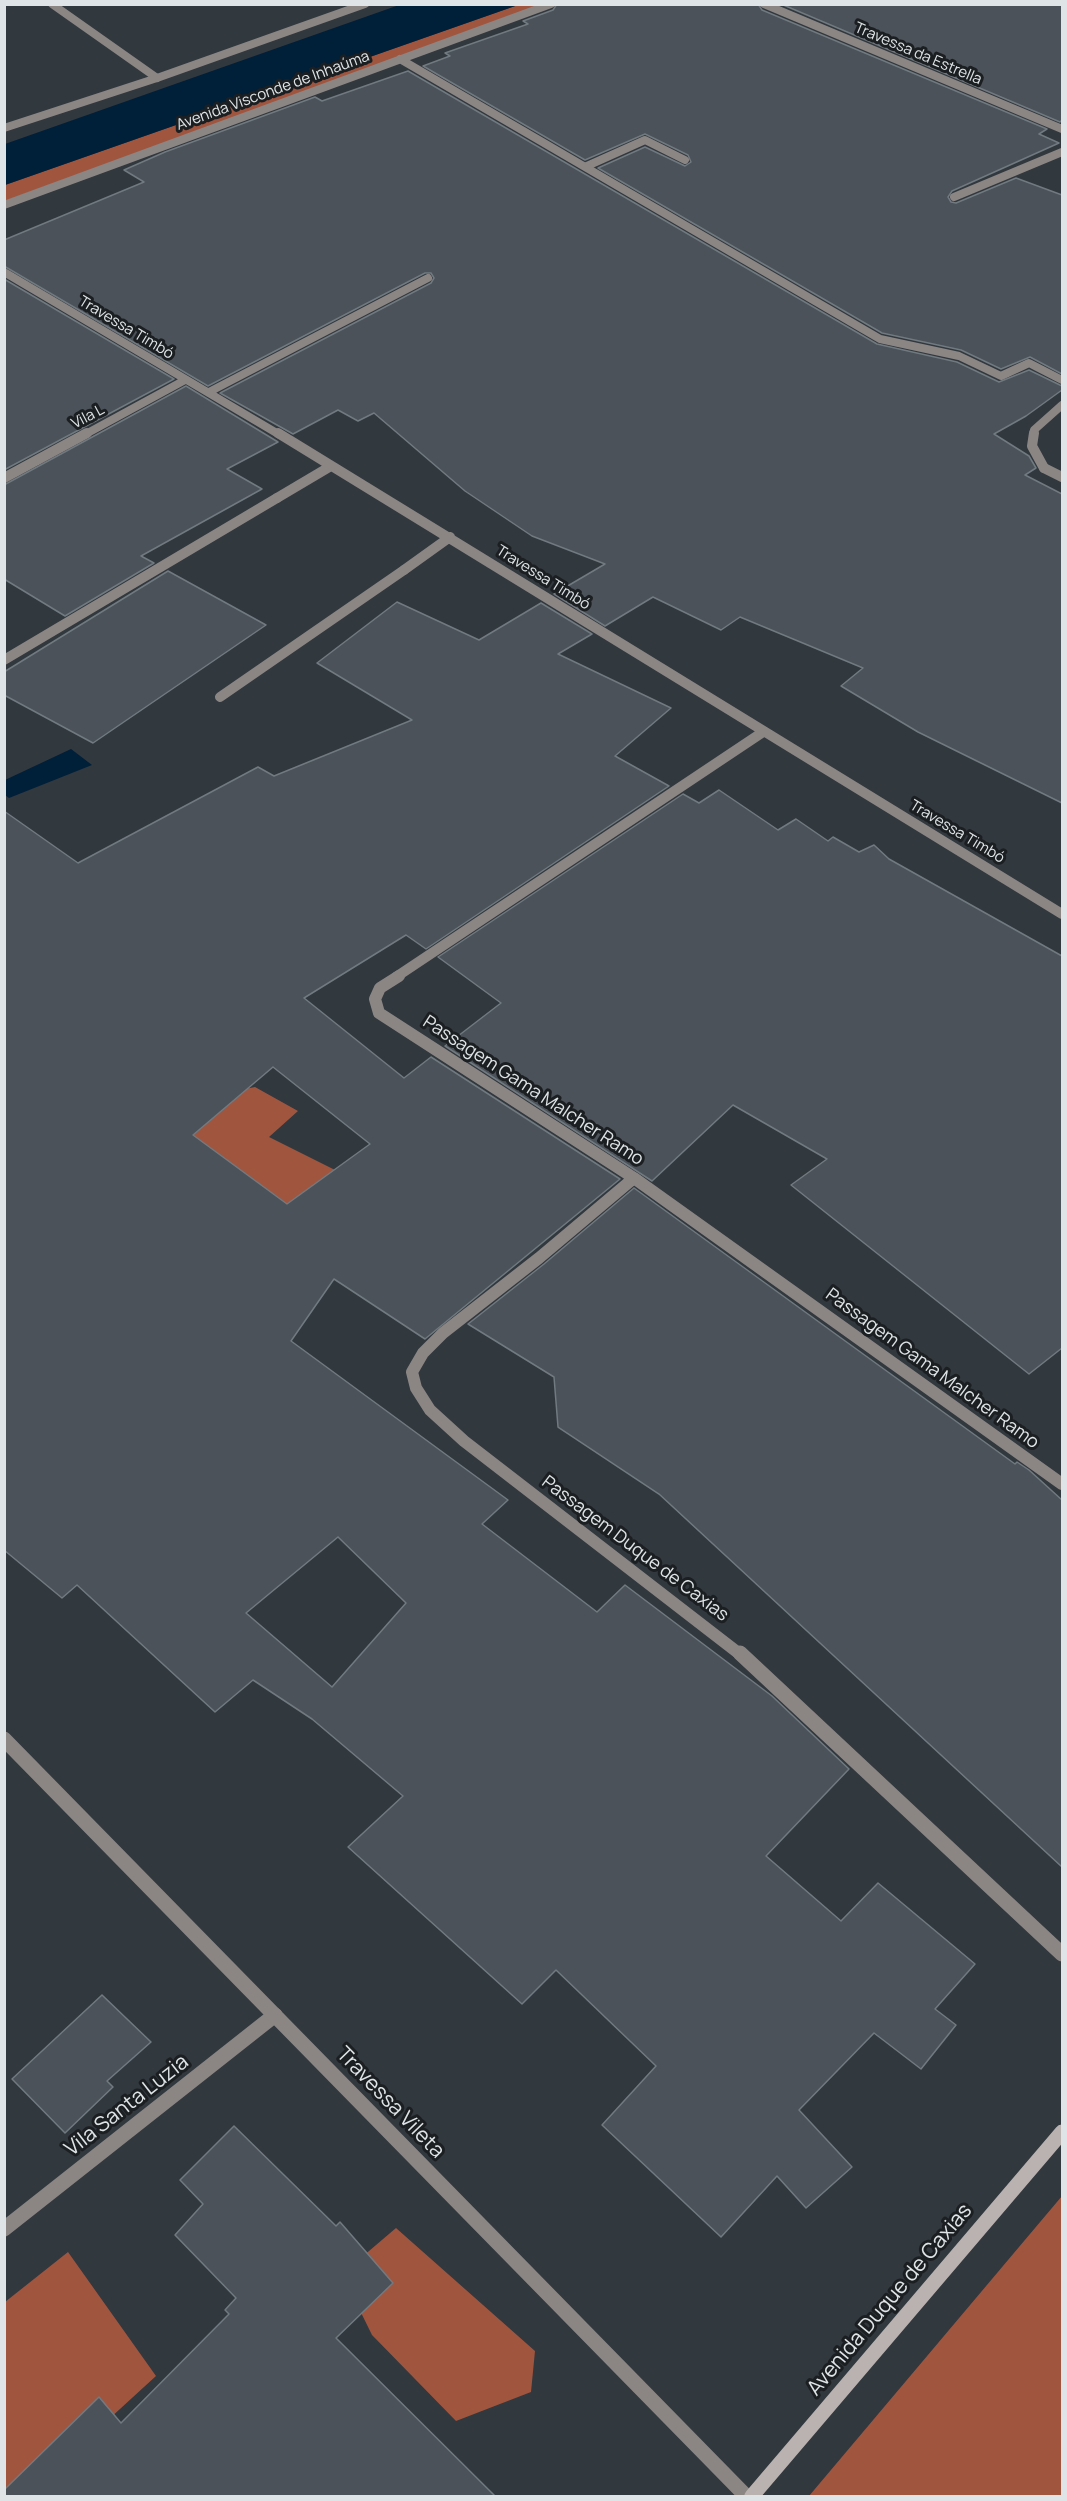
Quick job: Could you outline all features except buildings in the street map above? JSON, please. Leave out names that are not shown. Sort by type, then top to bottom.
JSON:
[{"type":"main road","name":"Avenida Duque de Caxias","points":[[752,2496],[1062,2132]]},
{"type":"street","points":[[52,4],[157,78]]},
{"type":"street","points":[[4,128],[157,78],[365,4]]},
{"type":"street","name":"Avenida Visconde de Inhaúma","points":[[4,205],[551,4]]},
{"type":"street","name":"Travessa da Estrella","points":[[764,4],[1062,129]]},
{"type":"street","points":[[400,59],[880,339],[959,356],[1002,376],[1029,363],[1062,380]]},
{"type":"street","points":[[587,166],[645,140],[685,160]]},
{"type":"street","points":[[954,196],[1062,152]]},
{"type":"street","name":"Travessa Timbó","points":[[4,272],[450,537],[1062,915]]},
{"type":"street","points":[[209,392],[428,278]]},
{"type":"street","name":"Vila L","points":[[4,478],[185,380]]},
{"type":"street","points":[[1062,405],[1034,430],[1032,446],[1044,468],[1062,477]]},
{"type":"street","points":[[4,660],[331,466]]},
{"type":"street","points":[[220,697],[450,537]]},
{"type":"street","name":"Passagem Gama Malcher Ramo","points":[[763,732],[380,987],[375,999],[379,1013],[634,1178],[1062,1484]]},
{"type":"street","name":"Passagem Duque de Caxias","points":[[634,1178],[539,1258],[443,1333],[423,1353],[412,1372],[416,1388],[430,1410],[464,1441],[732,1646],[1062,1954]]},
{"type":"street","name":"Travessa Vileta","points":[[4,1739],[746,2496]]},
{"type":"street","name":"Vila Santa Luzia","points":[[4,2229],[275,2016]]},
{"type":"shaded area","points":[[518,5],[542,5],[5,201],[5,185]]},
{"type":"shaded area","points":[[255,1087],[298,1111],[269,1137],[347,1176],[5,1438],[174,1151],[240,1090]]},
{"type":"shaded area","points":[[1062,2196],[1062,2496],[809,2496]]},
{"type":"shaded area","points":[[396,2228],[535,2351],[531,2392],[456,2421],[372,2335],[342,2274]]},
{"type":"shaded area","points":[[68,2252],[156,2376],[25,2496],[5,2496],[5,2302]]},
{"type":"water","points":[[402,4],[518,5],[5,185],[5,144]]},
{"type":"water","points":[[71,749],[92,765],[9,798],[5,795],[5,780]]}]
